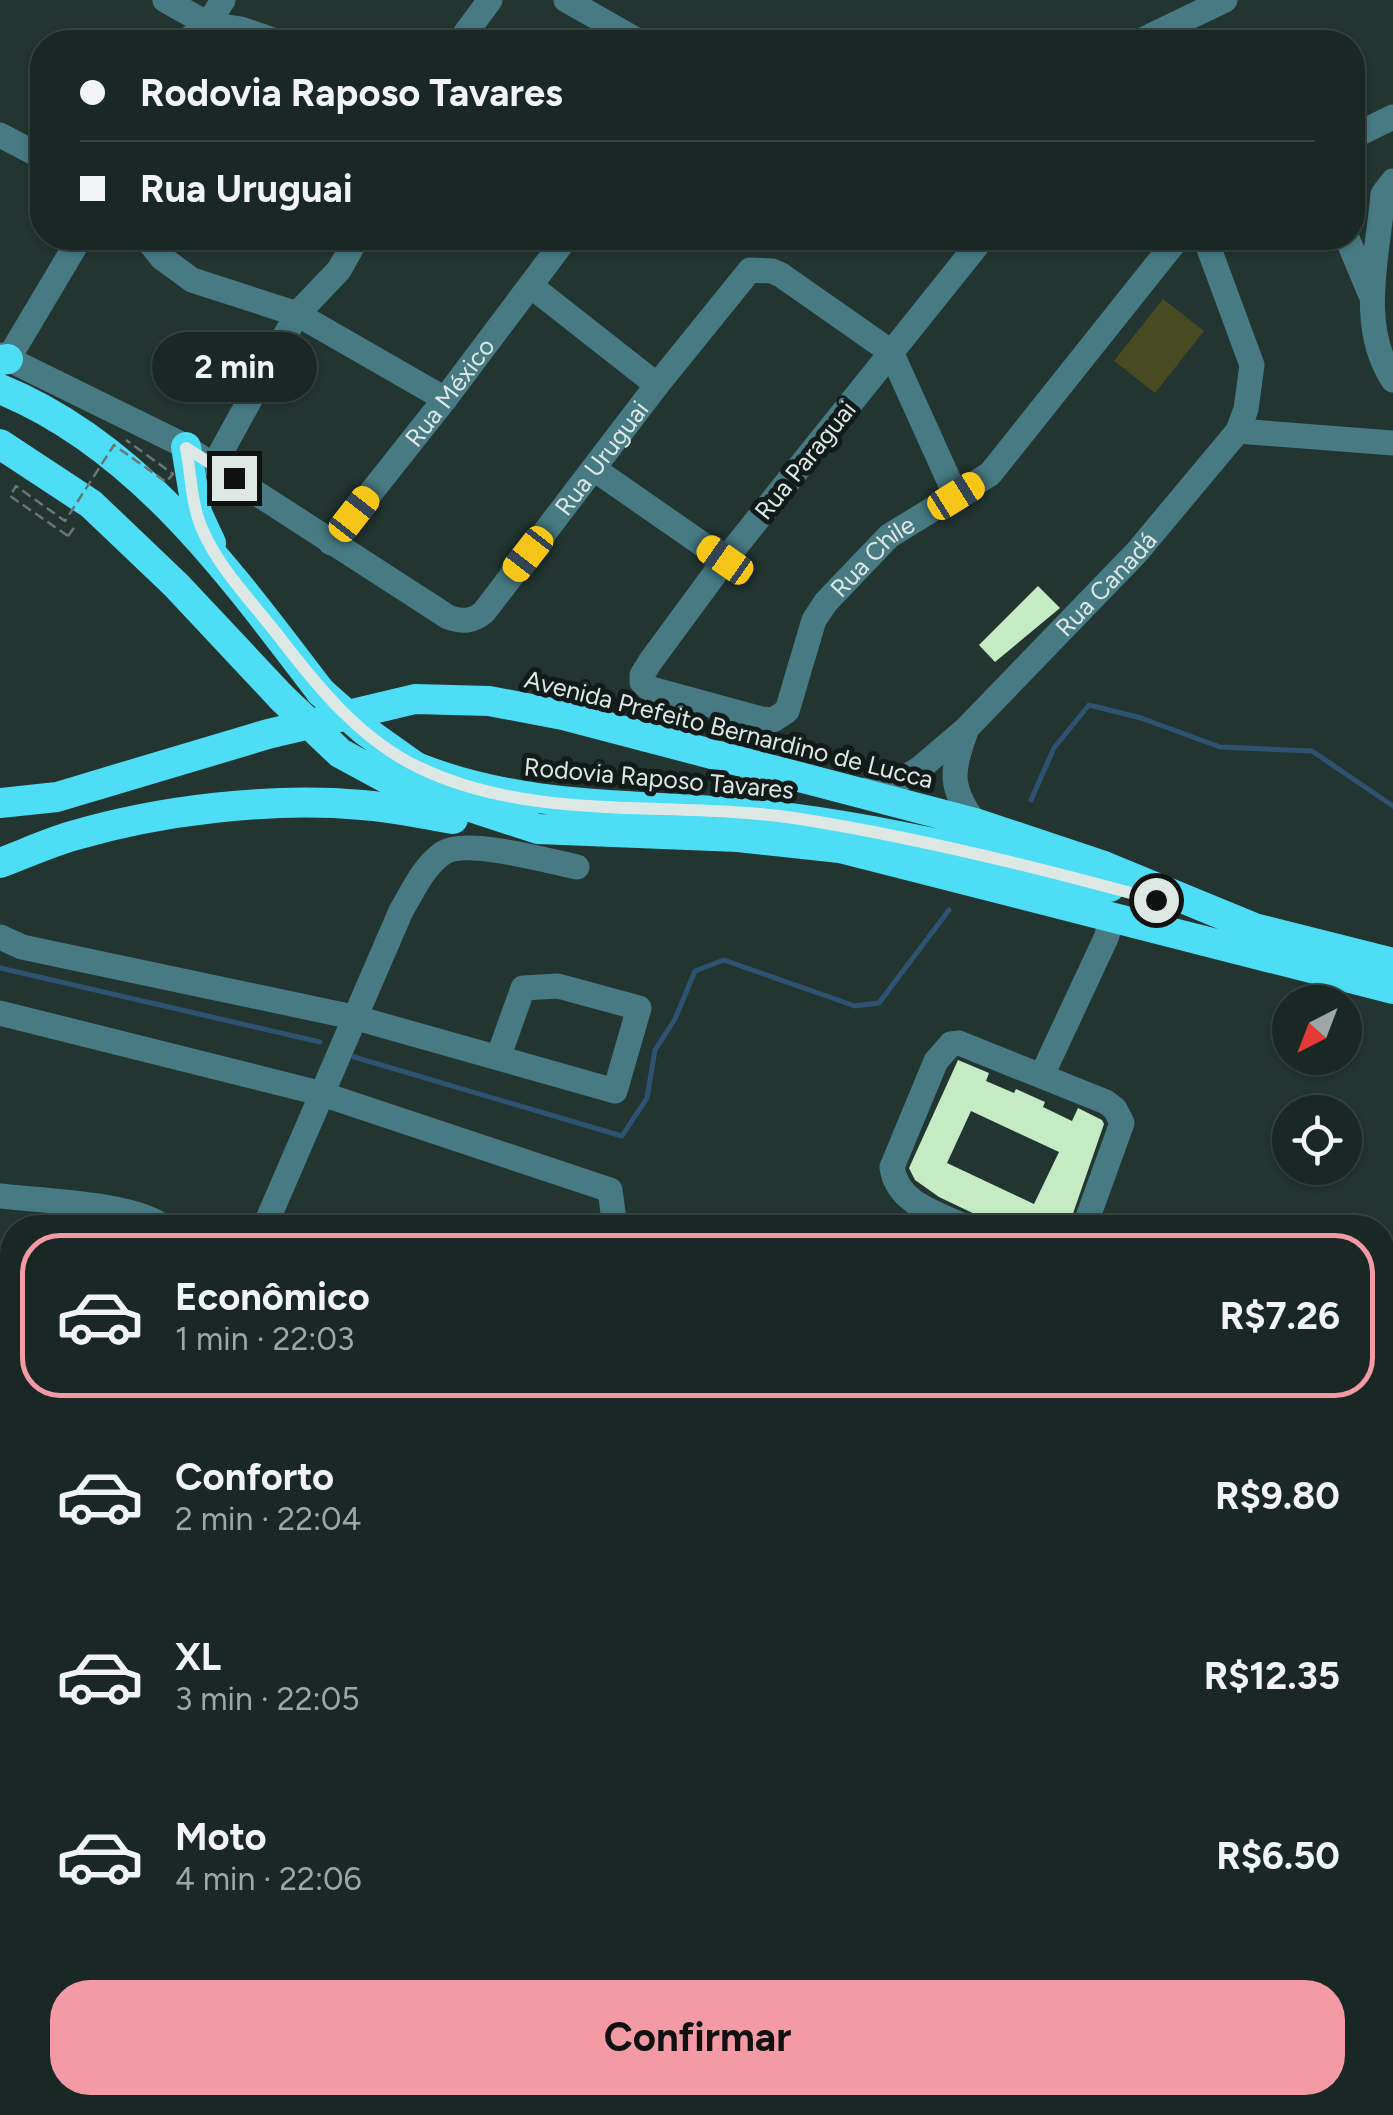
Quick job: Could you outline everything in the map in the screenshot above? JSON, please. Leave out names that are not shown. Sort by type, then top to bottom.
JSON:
[{"type":"highway","name":"Rodovia Raposo Tavares","points":[[0,389],[34,402],[97,444],[217,555],[321,692],[413,779],[437,796],[538,829],[738,837],[840,848],[1393,989]]},
{"type":"highway","name":"Rodovia Raposo Tavares","points":[[0,444],[91,504],[340,753],[413,779],[563,804],[792,818],[927,842],[1086,880],[1262,931],[1393,963]]},
{"type":"highway","points":[[186,448],[196,513],[217,555]]},
{"type":"highway","name":"Avenida Prefeito Bernardino de Lucca","points":[[0,803],[57,797],[316,721],[415,699],[489,700],[562,715],[975,823],[1104,866],[1262,931]]},
{"type":"highway","points":[[0,862],[68,836],[133,820],[306,802],[364,805],[538,829]]},
{"type":"street","points":[[164,0],[208,24],[242,30]]},
{"type":"street","points":[[201,30],[223,0]]},
{"type":"street","points":[[469,30],[490,0]]},
{"type":"street","points":[[566,0],[619,30]]},
{"type":"street","points":[[1163,30],[1225,0]]},
{"type":"street","points":[[1365,131],[1393,117]]},
{"type":"street","points":[[0,134],[30,151]]},
{"type":"street","points":[[1370,293],[1386,228],[1383,194],[1393,181]]},
{"type":"street","points":[[3,358],[72,250]]},
{"type":"street","points":[[156,250],[192,280],[297,314],[445,399]]},
{"type":"street","points":[[214,464],[297,314],[339,270],[351,250]]},
{"type":"street","name":"Rua México","points":[[331,543],[557,250]]},
{"type":"street","name":"Rua Paraguai","points":[[648,688],[642,675],[725,560],[974,250]]},
{"type":"street","name":"Rua Chile","points":[[648,688],[761,719],[780,716],[792,703],[814,620],[826,602],[889,536],[990,474],[1169,250]]},
{"type":"street","points":[[1209,250],[1252,365],[1246,409],[1238,431],[1393,443]]},
{"type":"street","points":[[1351,250],[1385,325],[1379,357],[1393,380]]},
{"type":"street","name":"Rua Uruguai","points":[[3,358],[186,448],[448,617],[470,620],[484,612],[750,270],[772,270],[781,275],[891,352]]},
{"type":"street","points":[[531,286],[658,384]]},
{"type":"street","points":[[891,352],[956,496]]},
{"type":"street","name":"Rua Canadá","points":[[859,792],[898,781],[919,769],[966,729],[1138,552],[1238,431]]},
{"type":"street","points":[[594,469],[725,560]]},
{"type":"street","points":[[966,729],[954,774],[960,801],[975,823]]},
{"type":"street","points":[[269,1215],[400,911],[427,867],[447,850],[468,847],[577,866]]},
{"type":"street","points":[[1042,1075],[1113,916]]},
{"type":"street","points":[[0,938],[22,947],[353,1017],[615,1092],[639,1008],[558,986],[522,988],[498,1058]]},
{"type":"street","points":[[0,1014],[319,1094],[610,1190],[613,1215]]},
{"type":"street","points":[[941,1215],[906,1198],[894,1182],[892,1167],[936,1062],[951,1044],[959,1043],[1106,1102],[1120,1116],[1122,1123],[1089,1215]]},
{"type":"street","points":[[0,1196],[141,1215]]},
{"type":"path","points":[[68,536],[10,496],[16,486],[65,521],[114,445],[166,482],[173,474],[126,440]]},
{"type":"green space","points":[[1163,299],[1204,331],[1155,393],[1114,361]]},
{"type":"building","points":[[1038,586],[1060,608],[995,662],[979,645]]},
{"type":"building","points":[[958,1060],[989,1073],[986,1081],[1045,1102],[1043,1107],[1072,1121],[1078,1108],[1104,1124],[1072,1215],[977,1215],[915,1180],[909,1168]],"holes":[[[971,1111],[1059,1152],[1034,1204],[947,1163]]]},
{"type":"waterway","points":[[1031,800],[1054,748],[1089,705],[1141,718],[1220,747],[1312,751],[1393,806]]},
{"type":"waterway","points":[[354,1057],[622,1136],[647,1098],[655,1050],[675,1019],[695,971],[724,960],[855,1006],[879,1003],[949,910]]},
{"type":"waterway","points":[[0,968],[320,1042]]},
{"type":"route","points":[[234,478],[186,448],[196,513],[217,555],[321,692],[364,730],[416,767],[496,792],[563,804],[792,818],[927,842],[1156,900]]}]
